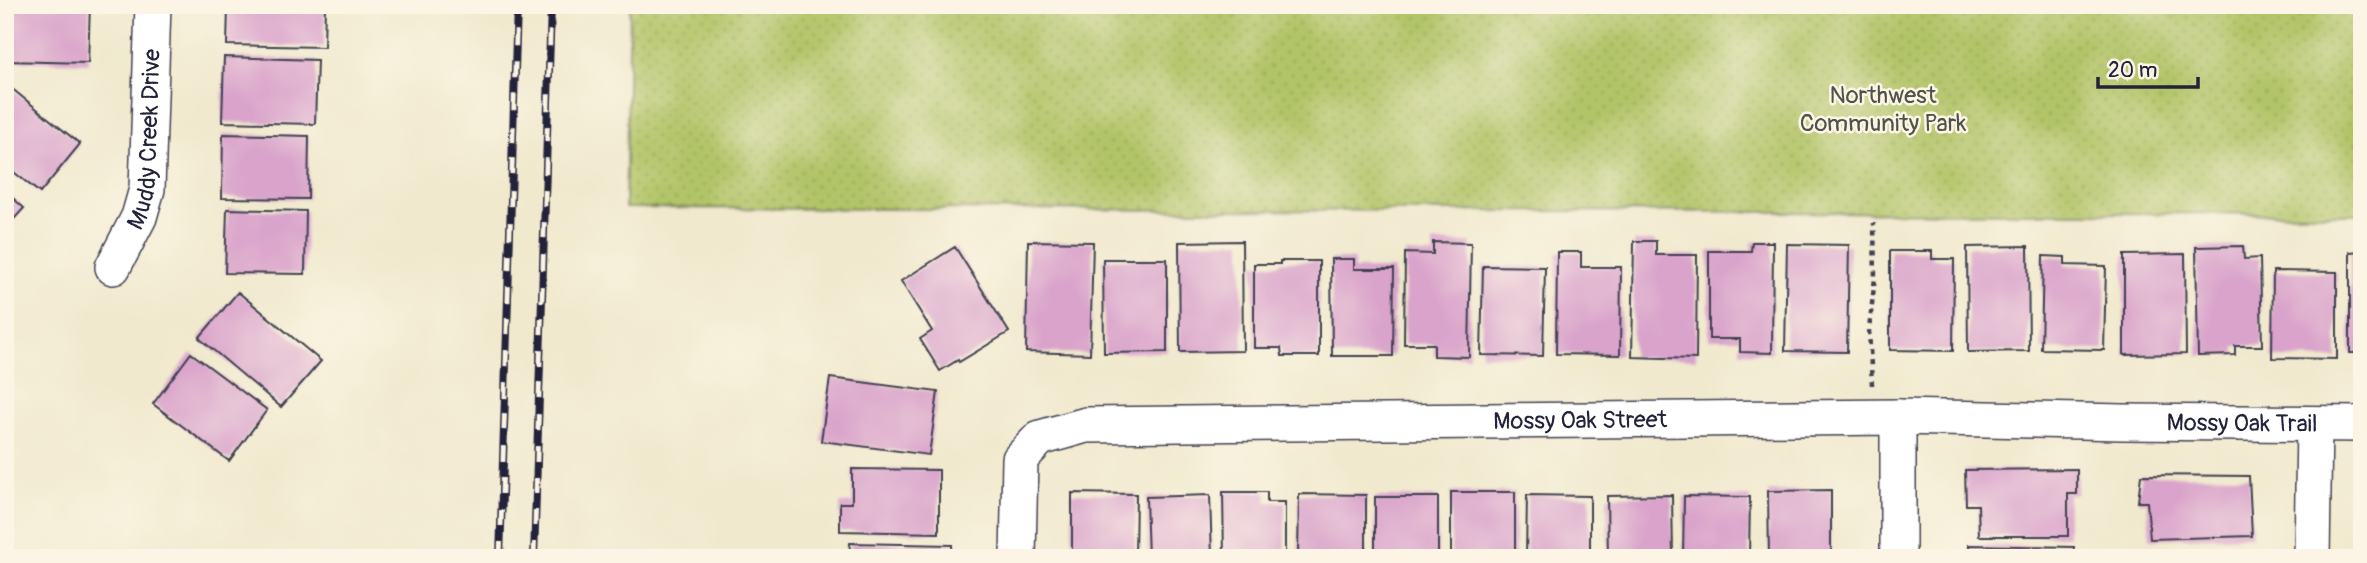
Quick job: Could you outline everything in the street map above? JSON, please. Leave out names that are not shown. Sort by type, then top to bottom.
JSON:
[{"type":"street","name":"Muddy Creek Drive","points":[[113,267],[139,217],[147,189],[153,5]]},
{"type":"street","name":"Mossy Oak Street","points":[[1018,558],[1020,459],[1040,438],[1086,425],[1898,417],[2123,422]]},
{"type":"street","points":[[1898,417],[1898,558]]},
{"type":"street","name":"Mossy Oak Trail","points":[[2123,422],[2362,424]]},
{"type":"street","points":[[2312,558],[2314,424]]},
{"type":"path","points":[[1872,386],[1869,330],[1875,278],[1874,223]]},
{"type":"green space","name":"Northwest Community Park","points":[[630,5],[2362,5],[2362,214],[625,208]]},
{"type":"building","points":[[6,5],[90,5],[88,63],[5,61]]},
{"type":"building","points":[[325,5],[324,47],[227,45],[228,7]]},
{"type":"building","points":[[224,57],[317,60],[315,124],[222,122]]},
{"type":"building","points":[[5,83],[80,144],[40,193],[5,165]]},
{"type":"building","points":[[223,134],[309,136],[308,199],[222,198]]},
{"type":"building","points":[[5,191],[24,208],[5,229]]},
{"type":"building","points":[[227,209],[306,211],[305,274],[225,273]]},
{"type":"building","points":[[1028,241],[1093,242],[1090,354],[1026,352]]},
{"type":"building","points":[[1242,241],[1243,351],[1180,352],[1179,242]]},
{"type":"building","points":[[1634,241],[1656,241],[1656,255],[1697,255],[1696,359],[1632,357]]},
{"type":"building","points":[[1433,242],[1471,243],[1469,357],[1434,356],[1434,344],[1404,344],[1405,253],[1433,254]]},
{"type":"building","points":[[1752,242],[1773,242],[1772,353],[1740,352],[1740,339],[1709,339],[1709,251],[1751,251]]},
{"type":"building","points":[[1787,244],[1849,245],[1847,352],[1785,351]]},
{"type":"building","points":[[2028,246],[2029,351],[1968,352],[1967,247]]},
{"type":"building","points":[[2243,246],[2244,259],[2260,258],[2262,346],[2235,346],[2235,355],[2198,356],[2196,247]]},
{"type":"building","points":[[955,247],[1009,332],[940,371],[920,339],[932,331],[901,281]]},
{"type":"building","points":[[1890,251],[1932,251],[1932,259],[1954,259],[1953,351],[1890,350]]},
{"type":"building","points":[[2362,251],[2362,353],[2350,353],[2350,252]]},
{"type":"building","points":[[1557,252],[1581,252],[1581,267],[1621,267],[1620,355],[1556,354]]},
{"type":"building","points":[[2185,254],[2186,354],[2124,355],[2124,255]]},
{"type":"building","points":[[2043,256],[2065,257],[2065,265],[2106,266],[2104,350],[2041,349]]},
{"type":"building","points":[[1103,259],[1167,259],[1167,352],[1104,353]]},
{"type":"building","points":[[1331,259],[1354,259],[1354,269],[1394,269],[1393,356],[1332,356]]},
{"type":"building","points":[[1280,261],[1319,261],[1319,356],[1282,356],[1281,348],[1254,348],[1254,264],[1280,264]]},
{"type":"building","points":[[1483,266],[1545,267],[1543,356],[1481,355]]},
{"type":"building","points":[[2273,271],[2337,272],[2337,359],[2272,358]]},
{"type":"building","points":[[238,292],[321,361],[281,407],[199,338]]},
{"type":"building","points":[[191,353],[267,410],[229,461],[153,404]]},
{"type":"building","points":[[830,378],[938,392],[929,455],[821,441]]},
{"type":"building","points":[[852,469],[939,470],[939,533],[840,531],[840,503],[852,503]]},
{"type":"building","points":[[2077,469],[2077,494],[2068,494],[2068,536],[1979,536],[1978,505],[1966,505],[1965,470]]},
{"type":"building","points":[[2141,475],[2249,476],[2252,536],[2150,539],[2147,502],[2138,502]]},
{"type":"building","points":[[1831,490],[1831,558],[1769,558],[1768,491]]},
{"type":"building","points":[[1223,492],[1267,492],[1267,502],[1285,502],[1285,558],[1224,558]]},
{"type":"building","points":[[1451,492],[1515,492],[1515,558],[1451,558]]},
{"type":"building","points":[[1072,493],[1136,494],[1135,558],[1072,558]]},
{"type":"building","points":[[1299,494],[1366,495],[1366,558],[1298,558]]},
{"type":"building","points":[[1210,495],[1212,558],[1148,558],[1146,497]]},
{"type":"building","points":[[1527,495],[1590,496],[1590,558],[1526,558]]},
{"type":"building","points":[[1672,495],[1673,558],[1608,558],[1607,496]]},
{"type":"building","points":[[1684,496],[1750,497],[1749,558],[1683,558]]},
{"type":"building","points":[[1375,497],[1438,497],[1438,558],[1375,558]]},
{"type":"building","points":[[850,543],[952,545],[952,558],[849,558]]},
{"type":"building","points":[[1969,545],[2074,547],[2073,558],[1969,558]]},
{"type":"building","points":[[2145,552],[2244,552],[2244,558],[2145,558]]},
{"type":"railway","points":[[500,558],[517,5]]},
{"type":"railway","points":[[534,558],[551,5]]}]
